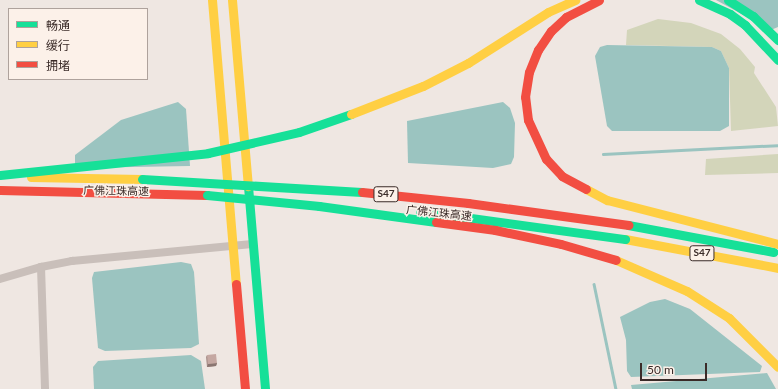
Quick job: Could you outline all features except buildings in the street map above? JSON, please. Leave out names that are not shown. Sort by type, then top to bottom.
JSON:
[{"type":"main road","points":[[212,0],[245,389]]},
{"type":"main road","points":[[232,0],[265,389]]},
{"type":"main road","points":[[0,176],[208,153],[299,132],[341,118],[423,86],[468,63],[548,12],[575,0]]},
{"type":"main road","points":[[599,0],[566,17],[551,31],[538,50],[529,72],[525,97],[528,120],[535,139],[546,159],[562,176],[587,191],[632,208],[778,244]]},
{"type":"main road","points":[[699,0],[730,14],[745,25],[778,60]]},
{"type":"main road","points":[[728,0],[753,16],[778,40]]},
{"type":"main road","name":"广佛江珠高速","points":[[0,176],[142,178],[334,189],[468,203],[628,225],[778,253]]},
{"type":"main road","name":"广佛江珠高速","points":[[0,190],[207,195],[345,203],[467,216],[625,239],[778,268]]},
{"type":"main road","points":[[207,195],[319,206],[495,230],[561,244],[626,263],[687,290],[729,318],[778,367]]},
{"type":"street","points":[[0,279],[41,266],[252,244]]},
{"type":"street","points":[[41,266],[45,389]]},
{"type":"green space","points":[[658,19],[691,23],[721,34],[740,49],[755,67],[754,73],[776,107],[778,126],[731,131],[729,68],[721,51],[712,47],[626,45],[627,30]]},
{"type":"green space","points":[[778,154],[778,173],[705,175],[706,159]]},
{"type":"water","points":[[716,0],[778,0],[778,27],[771,30]]},
{"type":"water","points":[[607,45],[712,47],[721,51],[729,68],[729,126],[720,131],[612,131],[607,126],[595,56],[600,47]]},
{"type":"water","points":[[178,102],[186,109],[190,166],[75,168],[75,155],[121,120]]},
{"type":"water","points":[[503,102],[510,108],[515,123],[514,157],[511,164],[493,168],[408,163],[407,121]]},
{"type":"water","points":[[181,262],[191,264],[194,272],[199,344],[191,348],[105,351],[98,348],[92,278],[94,272]]},
{"type":"water","points":[[665,299],[690,309],[762,366],[760,372],[631,377],[627,371],[626,340],[620,317],[650,302]]},
{"type":"water","points":[[191,355],[201,361],[205,389],[94,389],[93,367],[98,361]]},
{"type":"water","points":[[767,373],[776,389],[632,389],[631,385]]},
{"type":"waterway","points":[[603,154],[778,145]]},
{"type":"waterway","points":[[594,284],[616,389]]},
{"type":"traffic: fast","points":[[699,0],[730,14],[745,25],[778,60]]},
{"type":"traffic: fast","points":[[728,0],[753,16],[778,40]]},
{"type":"traffic: fast","points":[[0,175],[208,153],[299,132],[351,114]]},
{"type":"traffic: fast","points":[[142,179],[362,192]]},
{"type":"traffic: fast","points":[[248,186],[265,389]]},
{"type":"traffic: fast","points":[[207,195],[319,206],[436,222]]},
{"type":"traffic: fast","points":[[420,211],[625,239]]},
{"type":"traffic: fast","points":[[628,225],[774,252]]},
{"type":"traffic: slow","points":[[212,0],[236,284]]},
{"type":"traffic: slow","points":[[232,0],[248,186]]},
{"type":"traffic: slow","points":[[351,114],[423,86],[468,63],[548,12],[575,0]]},
{"type":"traffic: slow","points":[[31,177],[142,179]]},
{"type":"traffic: slow","points":[[586,189],[607,200],[778,244]]},
{"type":"traffic: slow","points":[[625,239],[778,268]]},
{"type":"traffic: slow","points":[[616,260],[687,291],[729,318],[778,367]]},
{"type":"traffic: jam","points":[[586,189],[562,176],[546,159],[528,120],[525,97],[529,72],[538,50],[551,31],[566,17],[599,0]]},
{"type":"traffic: jam","points":[[0,190],[207,195]]},
{"type":"traffic: jam","points":[[362,192],[468,203],[628,225]]},
{"type":"traffic: jam","points":[[436,222],[495,230],[561,244],[616,260]]},
{"type":"traffic: jam","points":[[236,284],[245,389]]}]
